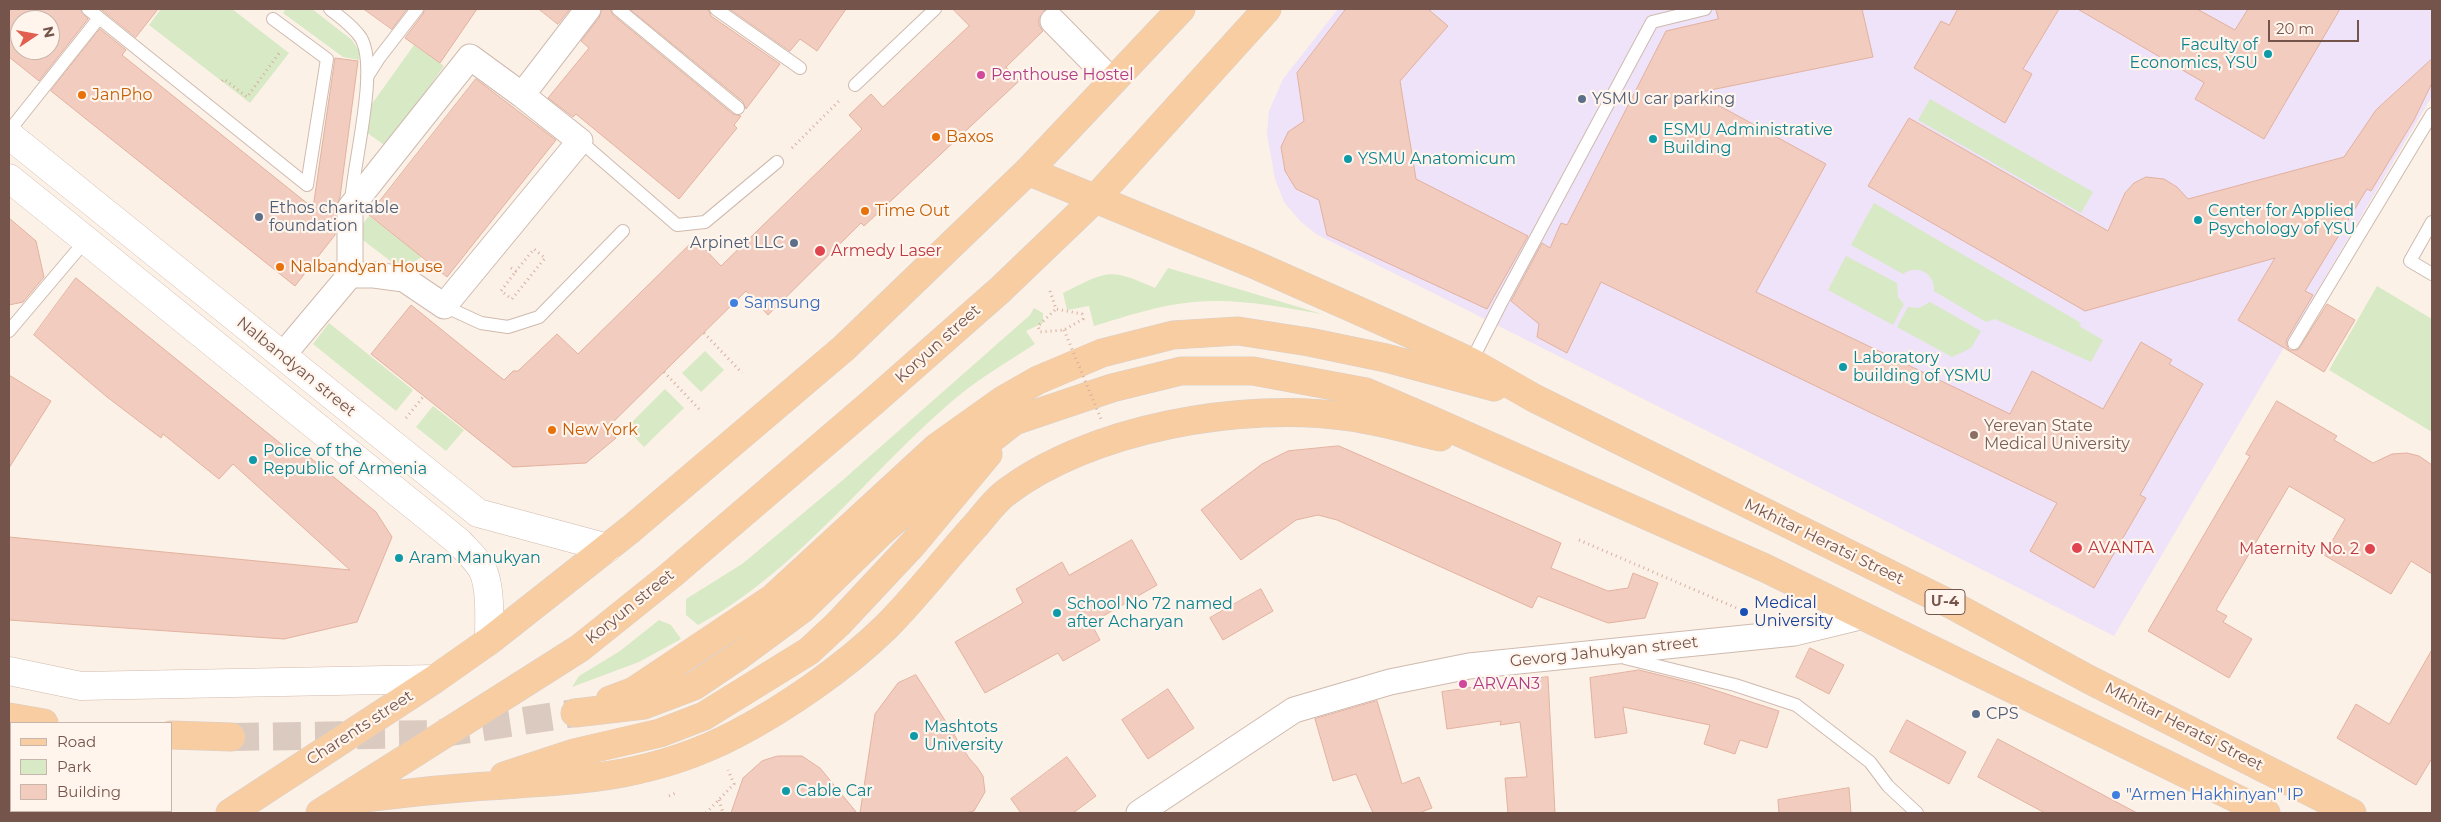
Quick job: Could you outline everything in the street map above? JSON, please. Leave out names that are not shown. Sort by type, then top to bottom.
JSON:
[{"type":"main road","points":[[489,641],[608,548],[844,348],[1028,171],[1181,9]]},
{"type":"main road","name":"Koryun street","points":[[329,807],[580,648],[671,575],[1000,290],[1094,199],[1267,9]]},
{"type":"main road","name":"Nalbandyan street","points":[[9,135],[478,513],[608,548]]},
{"type":"main road","points":[[1028,171],[1251,263],[1471,362],[1534,398]]},
{"type":"main road","name":"Nalbandyan street","points":[[9,178],[459,542],[476,561],[484,574],[488,605],[489,641]]},
{"type":"main road","points":[[1534,398],[1386,358],[1309,342],[1238,331],[1173,335],[1102,353],[1038,380],[1003,400],[937,447],[773,598],[634,691],[575,713],[644,705],[694,686],[802,609],[880,534],[946,475],[1014,421],[1112,388],[1181,370],[1254,371],[1366,392],[1500,450],[1765,568],[2266,813]]},
{"type":"main road","name":"Mkhitar Heratsi Street","points":[[1534,398],[1954,606],[2088,679],[2352,813]]},
{"type":"main road","points":[[329,807],[472,787],[579,781],[640,771],[688,757],[738,733],[827,678],[886,627],[1003,495],[1069,455],[1110,439],[1220,416],[1271,412],[1350,416],[1500,450]]},
{"type":"main road","points":[[472,787],[574,752],[660,733],[704,716],[760,683],[809,650],[838,624],[913,544],[958,492],[1014,421]]},
{"type":"main road","name":"Charents street","points":[[230,813],[435,679],[489,641]]},
{"type":"main road","points":[[9,671],[81,686],[435,679]]},
{"type":"main road","points":[[9,717],[38,722]]},
{"type":"main road","points":[[172,735],[223,737],[172,756]]},
{"type":"street","points":[[522,95],[588,9]]},
{"type":"street","points":[[1053,21],[1112,82]]},
{"type":"street","points":[[282,356],[350,275],[348,229],[350,208],[470,57],[580,141],[444,306],[404,279],[374,274],[350,275]]},
{"type":"street","name":"Gevorg Jahukyan street","points":[[1154,809],[1294,710],[1390,682],[1460,668],[1794,633],[1864,616]]},
{"type":"lane","points":[[88,9],[307,185],[327,60],[273,19]]},
{"type":"lane","points":[[330,9],[351,26],[361,39],[366,53],[368,77],[350,208]]},
{"type":"lane","points":[[368,77],[379,58],[418,9]]},
{"type":"lane","points":[[618,9],[738,108]]},
{"type":"lane","points":[[716,9],[800,68]]},
{"type":"lane","points":[[855,85],[935,9]]},
{"type":"lane","points":[[1471,362],[1500,303],[1652,22],[1705,9]]},
{"type":"lane","points":[[9,131],[99,18]]},
{"type":"lane","points":[[2294,343],[2432,114]]},
{"type":"lane","points":[[580,141],[677,225],[705,222],[776,162]]},
{"type":"lane","points":[[2432,222],[2410,261],[2432,274]]},
{"type":"lane","points":[[444,306],[481,323],[508,327],[539,317],[623,231]]},
{"type":"lane","points":[[9,331],[86,240]]},
{"type":"lane","points":[[1594,653],[1674,668],[1796,705],[1870,762],[1888,786],[1917,813]]},
{"type":"path","points":[[222,81],[224,79],[247,97],[280,52]]},
{"type":"path","points":[[793,146],[855,85]]},
{"type":"path","points":[[534,249],[546,258],[512,299],[501,291],[516,271],[534,249]]},
{"type":"path","points":[[488,252],[516,271]]},
{"type":"path","points":[[1050,291],[1056,310]]},
{"type":"path","points":[[1056,310],[1082,314],[1083,319],[1064,330],[1040,332],[1038,326],[1056,310]]},
{"type":"path","points":[[1064,330],[1101,418]]},
{"type":"path","points":[[704,333],[742,373]]},
{"type":"path","points":[[664,372],[700,410]]},
{"type":"path","points":[[402,423],[423,397]]},
{"type":"path","points":[[1579,540],[1744,612]]},
{"type":"path","points":[[706,813],[734,784],[728,770],[736,766]]},
{"type":"path","points":[[719,800],[723,813]]},
{"type":"shaded area","name":"Yerevan State Medical University","points":[[1338,9],[2432,9],[2432,96],[2114,636],[1316,234],[1300,221],[1284,202],[1275,179],[1267,134],[1269,111],[1283,79]]},
{"type":"green space","points":[[161,9],[232,9],[289,53],[250,103],[149,25]]},
{"type":"green space","points":[[286,9],[312,9],[352,40],[359,51],[359,60],[343,57],[283,13]]},
{"type":"green space","points":[[414,45],[444,66],[387,147],[366,132],[369,108]]},
{"type":"green space","points":[[1930,99],[2093,192],[2081,213],[1918,120]]},
{"type":"green space","points":[[1874,203],[2081,323],[2079,326],[2103,340],[2091,362],[1995,319],[1986,322],[1934,291],[1932,279],[1924,272],[1914,270],[1903,274],[1851,245]]},
{"type":"green space","points":[[369,216],[422,257],[401,269],[355,234]]},
{"type":"green space","points":[[1846,256],[1897,283],[1898,297],[1904,304],[1893,325],[1828,290]]},
{"type":"green space","points":[[1168,268],[1322,314],[1258,304],[1210,301],[1181,303],[1156,308],[1094,326],[1089,306],[1067,310],[1063,293],[1099,276],[1108,274],[1127,277],[1155,288]]},
{"type":"green space","points":[[2377,286],[2432,319],[2432,432],[2329,370]]},
{"type":"green space","points":[[1930,302],[1981,331],[1971,348],[1952,357],[1897,327],[1908,307],[1919,308]]},
{"type":"green space","points":[[1034,308],[1043,313],[1043,323],[1026,331],[1035,344],[985,376],[957,397],[894,456],[802,548],[769,577],[735,602],[698,625],[686,615],[686,599],[742,564],[844,479],[1030,315]]},
{"type":"green space","points":[[329,323],[413,390],[396,411],[313,344]]},
{"type":"green space","points":[[705,351],[724,370],[701,392],[682,373]]},
{"type":"green space","points":[[665,389],[684,408],[644,447],[626,428]]},
{"type":"green space","points":[[433,406],[464,430],[446,451],[416,427]]},
{"type":"green space","points":[[659,620],[671,625],[681,639],[639,662],[572,687],[579,676],[620,651]]},
{"type":"building","points":[[9,9],[80,9],[88,19],[60,54],[60,10],[10,10],[10,58]]},
{"type":"building","points":[[101,9],[158,9],[136,37]]},
{"type":"building","points":[[364,9],[407,9],[392,29]]},
{"type":"building","points":[[425,9],[477,9],[440,63],[405,38]]},
{"type":"building","points":[[539,9],[570,9],[558,24]]},
{"type":"building","points":[[602,9],[610,9],[613,15],[733,114],[741,116],[734,125],[737,128],[679,199],[576,114],[573,117],[548,98],[589,48],[581,41],[599,18]]},
{"type":"building","points":[[630,9],[708,9],[711,16],[780,64],[746,109],[743,102]]},
{"type":"building","points":[[730,9],[846,9],[817,51],[800,39],[790,51]]},
{"type":"building","points":[[953,9],[1046,9],[1039,18],[1039,25],[1043,31],[1006,67],[1019,81],[864,226],[861,223],[768,315],[746,291],[606,429],[616,438],[586,463],[513,467],[371,354],[411,305],[504,380],[513,371],[518,371],[557,334],[578,354],[695,239],[721,266],[862,129],[849,115],[871,94],[883,107],[969,26]]},
{"type":"building","name":"YSMU Anatomicum","points":[[1346,9],[1428,9],[1448,26],[1400,81],[1416,179],[1528,236],[1487,309],[1327,235],[1319,200],[1296,189],[1285,171],[1281,147],[1288,132],[1304,121],[1297,73]]},
{"type":"building","points":[[1716,9],[1862,9],[1873,57],[1696,93],[1826,164],[1756,292],[2010,414],[2032,371],[2103,409],[2141,342],[2172,360],[2169,364],[2203,384],[2140,495],[2146,498],[2094,588],[2030,551],[2057,503],[1601,282],[1567,353],[1537,337],[1539,324],[1511,301],[1542,243],[1550,248],[1561,223],[1567,225],[1666,31],[1718,19]]},
{"type":"building","points":[[1958,9],[2059,9],[2023,69],[2032,74],[2005,123],[1914,68],[1941,21],[1949,25]]},
{"type":"building","name":"Faculty of Economics, YSU","points":[[2078,9],[2197,9],[2235,30],[2248,9],[2340,9],[2264,139],[2195,99],[2204,83]]},
{"type":"building","points":[[100,29],[126,50],[122,55],[313,208],[335,58],[358,61],[340,197],[336,208],[335,235],[295,286],[51,91]]},
{"type":"building","name":"Center for Applied Psychology of YSU","points":[[2432,59],[2432,83],[2414,120],[2371,191],[2367,189],[2305,291],[2313,295],[2287,339],[2286,343],[2289,350],[2298,350],[2327,304],[2355,320],[2324,372],[2238,320],[2275,258],[2085,311],[1868,186],[1909,118],[2108,231],[2125,193],[2134,183],[2146,177],[2164,179],[2177,187],[2188,199],[2344,157],[2376,110]]},
{"type":"building","points":[[13,60],[56,60],[39,81]]},
{"type":"building","points":[[476,79],[556,140],[447,277],[369,215]]},
{"type":"building","points":[[9,218],[36,241],[44,277],[23,302],[9,305]]},
{"type":"building","name":"Police of the Republic of Armenia","points":[[76,278],[296,456],[301,450],[376,512],[392,537],[357,622],[284,639],[9,620],[9,537],[350,570],[233,464],[219,479],[163,434],[161,438],[107,397],[34,335]]},
{"type":"building","points":[[9,375],[51,401],[9,468]]},
{"type":"building","points":[[2277,401],[2337,436],[2334,440],[2373,463],[2392,454],[2407,453],[2419,456],[2432,465],[2432,574],[2411,561],[2391,594],[2324,555],[2345,519],[2289,486],[2216,610],[2227,616],[2223,622],[2252,639],[2229,678],[2148,631],[2250,456],[2246,454]]},
{"type":"building","points":[[1339,446],[1561,543],[1551,568],[1608,591],[1628,588],[1633,573],[1658,583],[1645,618],[1608,623],[1538,596],[1532,608],[1337,520],[1318,515],[1296,520],[1241,560],[1201,510],[1262,464],[1288,451]]},
{"type":"building","name":"School No 72 named after Acharyan","points":[[1132,540],[1157,585],[1091,623],[1100,640],[1063,661],[1058,653],[985,693],[955,642],[1023,603],[1016,589],[1062,562],[1069,575]]},
{"type":"building","points":[[1261,589],[1273,611],[1223,640],[1210,618]]},
{"type":"building","points":[[1810,648],[1844,665],[1829,694],[1796,677]]},
{"type":"building","points":[[2432,650],[2432,758],[2416,785],[2337,738],[2356,704],[2389,724]]},
{"type":"building","points":[[1639,670],[1696,684],[1779,711],[1767,748],[1740,740],[1735,754],[1704,744],[1710,725],[1623,707],[1627,733],[1595,738],[1590,678]]},
{"type":"building","name":"Mashtots University","points":[[916,675],[969,758],[983,776],[985,792],[974,811],[965,813],[860,813],[875,714],[898,683]]},
{"type":"building","points":[[1548,677],[1555,813],[1508,813],[1505,778],[1527,777],[1520,722],[1500,725],[1501,721],[1447,729],[1442,692]]},
{"type":"building","points":[[1168,689],[1194,728],[1148,759],[1122,720]]},
{"type":"building","points":[[1377,701],[1402,784],[1419,777],[1432,808],[1419,813],[1373,813],[1356,774],[1333,781],[1315,719]]},
{"type":"building","points":[[1907,720],[1966,752],[1949,784],[1890,752]]},
{"type":"building","points":[[1998,739],[2137,813],[2045,813],[1978,777]]},
{"type":"building","name":"Cable Car","points":[[778,756],[802,756],[820,768],[857,813],[731,813],[743,778],[762,761]]},
{"type":"building","points":[[1067,757],[1096,796],[1073,813],[1021,813],[1011,799]]},
{"type":"building","points":[[1849,788],[1851,813],[1779,813],[1778,800]]},
{"type":"tunnel","points":[[231,737],[437,734],[575,713]]},
{"type":"place","name":"Faculty of Economics, YSU","points":[[2268,54]]},
{"type":"place","name":"Penthouse Hostel","points":[[981,75]]},
{"type":"place","name":"JanPho","points":[[82,95]]},
{"type":"place","name":"YSMU car parking","points":[[1582,99]]},
{"type":"place","name":"Baxos","points":[[936,137]]},
{"type":"place","name":"ESMU Administrative Building","points":[[1653,139]]},
{"type":"place","name":"YSMU Anatomicum","points":[[1348,159]]},
{"type":"place","name":"Time Out","points":[[865,211]]},
{"type":"place","name":"Ethos charitable foundation","points":[[259,217]]},
{"type":"place","name":"Center for Applied Psychology of YSU","points":[[2198,220]]},
{"type":"place","name":"Arpinet LLC","points":[[794,243]]},
{"type":"place","name":"Armedy Laser","points":[[820,251]]},
{"type":"place","name":"Nalbandyan House","points":[[280,267]]},
{"type":"place","name":"Samsung","points":[[734,303]]},
{"type":"place","name":"Laboratory building of YSMU","points":[[1843,367]]},
{"type":"place","name":"New York","points":[[552,430]]},
{"type":"place","name":"Yerevan State Medical University","points":[[1974,435]]},
{"type":"place","name":"Police of the Republic of Armenia","points":[[253,460]]},
{"type":"place","name":"AVANTA","points":[[2077,548]]},
{"type":"place","name":"Maternity No. 2","points":[[2370,549]]},
{"type":"place","name":"Aram Manukyan","points":[[399,558]]},
{"type":"place","name":"Medical University","points":[[1744,612]]},
{"type":"place","name":"School No 72 named after Acharyan","points":[[1057,613]]},
{"type":"place","name":"ARVAN3","points":[[1463,684]]},
{"type":"place","name":"CPS","points":[[1976,714]]},
{"type":"place","name":"Mashtots University","points":[[914,736]]},
{"type":"place","name":"Cable Car","points":[[786,791]]},
{"type":"place","name":"\"Armen Hakhinyan\" IP","points":[[2116,795]]}]
